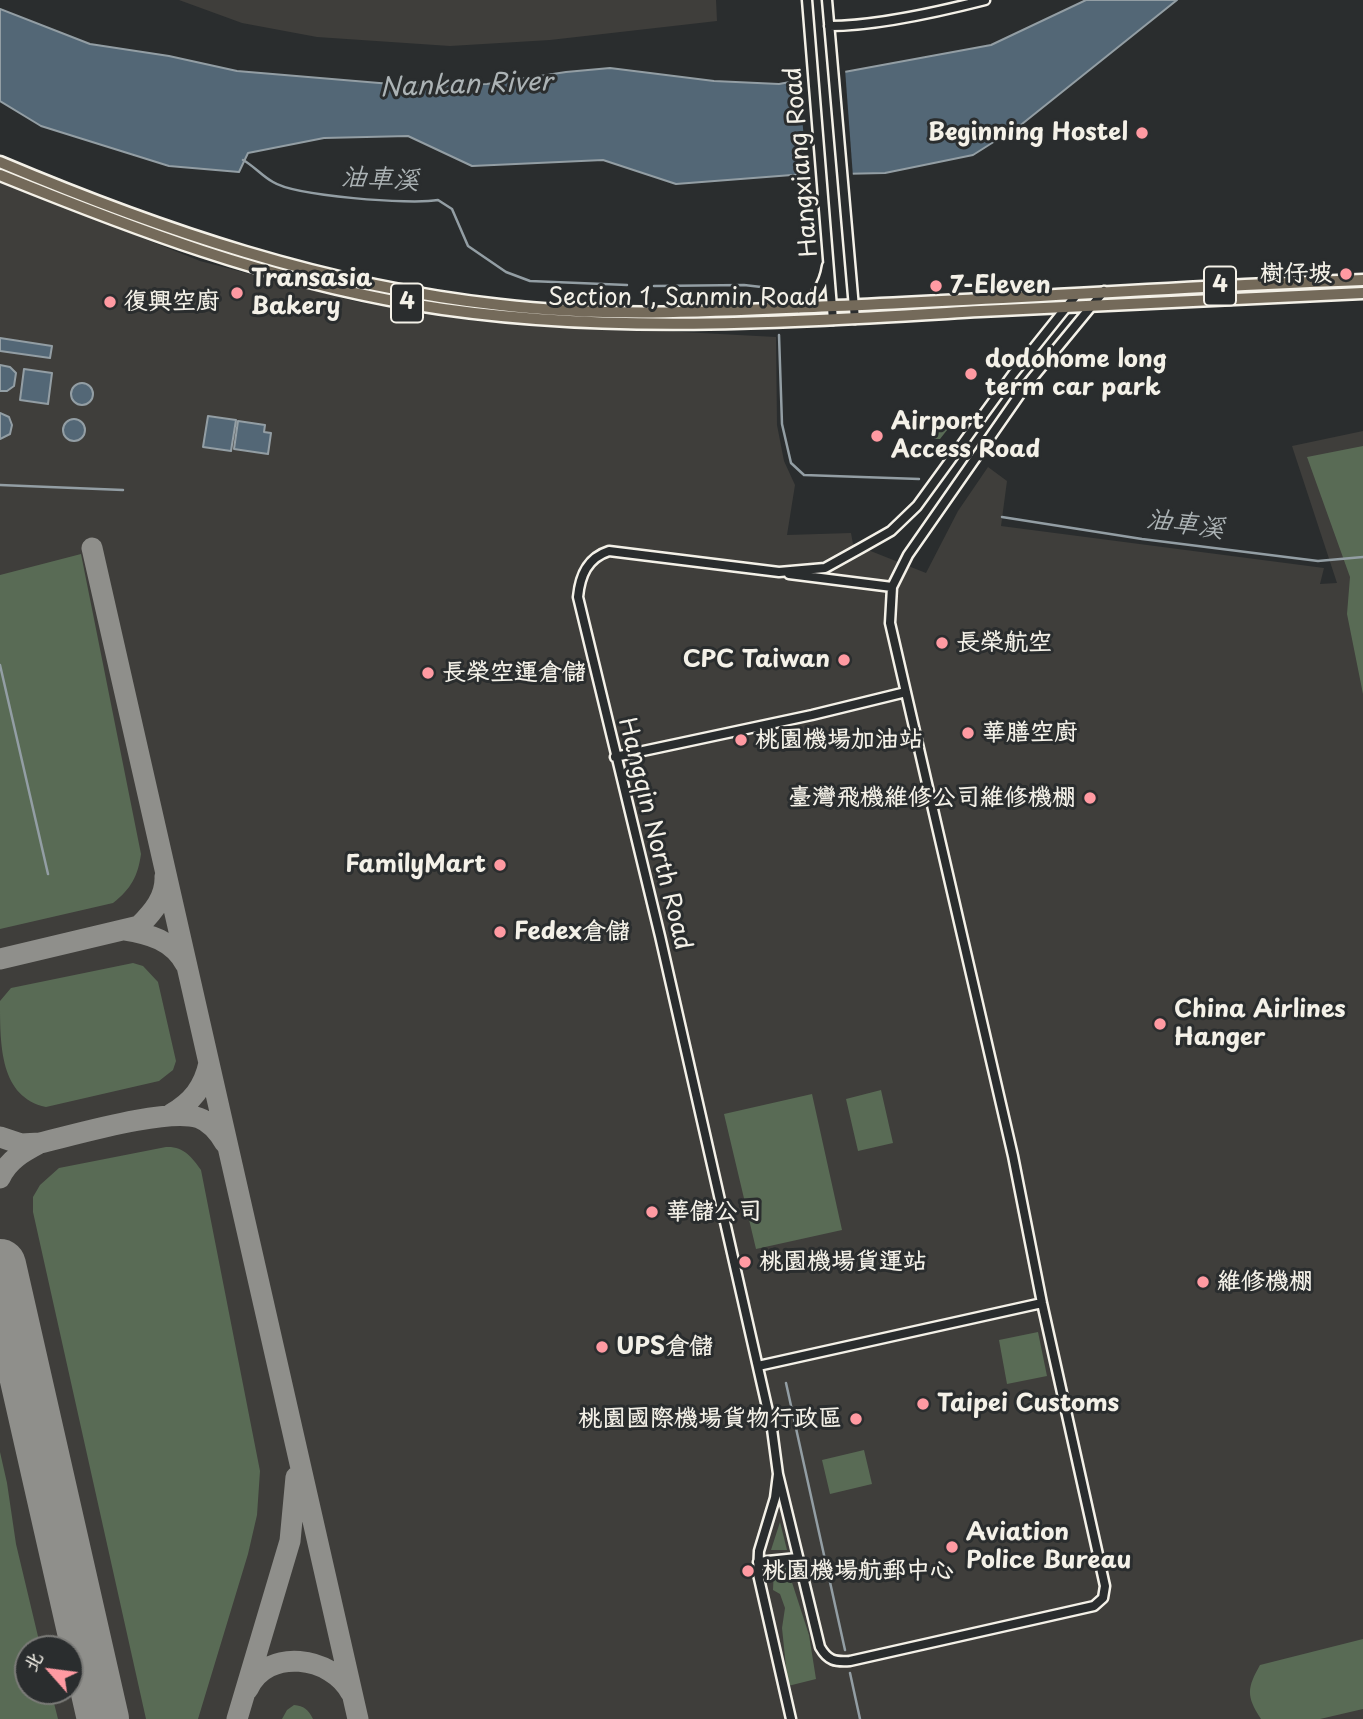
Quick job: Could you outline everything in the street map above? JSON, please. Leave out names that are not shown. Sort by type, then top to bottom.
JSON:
[{"type":"main road","name":"Section 1, Sanmin Road","points":[[0,162],[99,204],[208,242],[300,269],[415,293],[500,305],[639,313],[1077,294]]},
{"type":"main road","name":"Section 1, Sanmin Road","points":[[0,175],[116,222],[203,253],[290,278],[410,303],[545,319],[640,324],[833,320],[1093,306]]},
{"type":"main road","name":"4","points":[[1077,294],[1363,280]]},
{"type":"main road","name":"4","points":[[1093,306],[1363,293]]},
{"type":"street","name":"Hangxiang Road","points":[[807,0],[833,320]]},
{"type":"street","name":"Hangxiang Road","points":[[827,0],[855,319]]},
{"type":"street","points":[[829,31],[843,26],[985,0]]},
{"type":"street","points":[[799,308],[812,299],[820,287],[826,273],[828,257]]},
{"type":"street","points":[[778,1474],[820,1647],[825,1657],[835,1662],[850,1661],[1094,1606],[1103,1598],[1105,1586],[1042,1303],[1013,1156],[890,622],[892,587],[908,555],[1025,387],[1104,291]]},
{"type":"street","name":"Hangqin North Road","points":[[791,1719],[758,1574],[759,1551],[775,1498],[778,1474],[772,1429],[660,936],[578,597],[583,574],[589,564],[597,555],[609,551],[779,572],[825,568],[891,531],[917,506],[1013,374],[1077,294]]},
{"type":"street","points":[[779,572],[892,587]]},
{"type":"street","points":[[615,757],[906,692]]},
{"type":"street","points":[[758,1366],[1042,1303]]},
{"type":"street","points":[[758,1562],[797,1558]]},
{"type":"shaded area","points":[[179,0],[716,0],[717,21],[550,40],[450,46],[317,37],[242,23]]},
{"type":"shaded area","points":[[0,181],[200,261],[358,302],[475,321],[776,337],[777,425],[784,461],[795,485],[787,535],[851,533],[853,544],[926,573],[958,511],[988,467],[1007,481],[1001,526],[1324,568],[1320,584],[1337,583],[1292,446],[1363,431],[1363,1719],[0,1719]]},
{"type":"green space","points":[[955,416],[955,420],[940,439],[932,439],[931,430]]},
{"type":"green space","points":[[1363,446],[1363,694],[1347,614],[1350,577],[1307,457]]},
{"type":"green space","points":[[81,554],[141,854],[140,862],[129,887],[113,903],[0,929],[0,575]]},
{"type":"green space","points":[[133,963],[143,966],[158,982],[176,1061],[173,1070],[159,1081],[46,1107],[19,1093],[11,1081],[2,1052],[0,1001],[11,988]]},
{"type":"green space","points":[[881,1090],[893,1143],[858,1151],[846,1099]]},
{"type":"green space","points":[[812,1094],[842,1230],[756,1249],[724,1114]]},
{"type":"green space","points":[[166,1147],[177,1148],[186,1153],[201,1170],[260,1471],[257,1515],[248,1554],[198,1719],[146,1719],[33,1212],[33,1197],[40,1185],[59,1168]]},
{"type":"green space","points":[[1038,1332],[1047,1376],[1007,1384],[999,1340]]},
{"type":"green space","points":[[864,1450],[872,1484],[830,1494],[822,1460]]},
{"type":"green space","points":[[0,1452],[16,1544],[38,1635],[14,1635],[14,1705],[54,1705],[58,1719],[0,1719]]},
{"type":"green space","points":[[780,1522],[787,1550],[771,1550]]},
{"type":"green space","points":[[784,1566],[788,1570],[809,1635],[816,1679],[788,1686],[782,1628],[785,1608],[780,1594],[773,1590],[774,1567]]},
{"type":"green space","points":[[1363,1639],[1363,1709],[1320,1719],[1261,1719],[1250,1692],[1260,1665]]},
{"type":"green space","points":[[294,1705],[305,1709],[313,1719],[282,1719]]},
{"type":"water","name":"Nankan River","points":[[1086,0],[1177,0],[1022,124],[973,155],[885,173],[792,175],[676,184],[603,160],[472,166],[408,136],[324,138],[248,153],[239,172],[169,166],[41,126],[0,101],[0,9],[90,44],[169,56],[237,71],[403,85],[487,84],[610,68],[714,81],[779,84],[991,45]]},
{"type":"water","points":[[0,338],[52,346],[50,358],[0,351]]},
{"type":"water","points":[[0,365],[10,367],[16,373],[14,386],[7,391],[0,391]]},
{"type":"water","points":[[24,369],[52,373],[48,404],[20,400]]},
{"type":"water","points":[[82,383],[90,386],[93,394],[90,402],[82,405],[74,402],[71,394],[74,386]]},
{"type":"water","points":[[0,413],[9,417],[12,425],[10,434],[0,439]]},
{"type":"water","points":[[208,416],[236,420],[231,451],[203,447]]},
{"type":"water","points":[[74,419],[82,422],[85,430],[82,438],[74,441],[66,438],[63,430],[66,422]]},
{"type":"water","points":[[238,421],[265,425],[264,432],[271,433],[268,454],[234,449]]},
{"type":"pier","points":[[845,69],[853,177],[807,179],[799,77]]},
{"type":"waterway","name":"油車溪","points":[[243,160],[273,182],[304,191],[380,200],[438,200],[452,209],[468,246],[506,272],[530,281],[627,285]]},
{"type":"waterway","name":"油車溪","points":[[654,286],[744,285],[770,288],[777,297]]},
{"type":"waterway","name":"油車溪","points":[[779,335],[782,424],[791,463],[804,475],[919,479]]},
{"type":"waterway","points":[[0,485],[123,490]]},
{"type":"waterway","name":"油車溪","points":[[1002,517],[1142,539],[1318,561],[1363,557]]},
{"type":"waterway","points":[[0,665],[48,874]]},
{"type":"waterway","points":[[786,1383],[845,1650]]},
{"type":"waterway","points":[[850,1673],[860,1719]]},
{"type":"taxiway","points":[[92,548],[358,1719]]},
{"type":"taxiway","points":[[0,959],[139,926],[154,910],[161,897],[165,876]]},
{"type":"taxiway","points":[[124,930],[160,940],[181,956],[186,965]]},
{"type":"taxiway","points":[[171,1114],[196,1093],[209,1063]]},
{"type":"taxiway","points":[[0,1137],[21,1144],[40,1143],[121,1123],[185,1116],[207,1122],[225,1143]]},
{"type":"taxiway","points":[[0,1178],[12,1161],[40,1143]]},
{"type":"taxiway","points":[[237,1719],[290,1541],[296,1477]]},
{"type":"taxiway","points":[[248,1689],[257,1676],[269,1667],[300,1661],[330,1671],[342,1680],[351,1693]]},
{"type":"runway","points":[[0,1265],[103,1719]]},
{"type":"place","name":"Beginning Hostel","points":[[1142,133]]},
{"type":"place","name":"樹仔坡","points":[[1346,274]]},
{"type":"place","name":"7-Eleven","points":[[936,286]]},
{"type":"place","name":"Transasia Bakery","points":[[237,293]]},
{"type":"place","name":"復興空廚","points":[[110,302]]},
{"type":"place","name":"dodohome long term car park","points":[[971,374]]},
{"type":"place","name":"Airport Access Road","points":[[877,436]]},
{"type":"place","name":"長榮航空","points":[[942,643]]},
{"type":"place","name":"CPC Taiwan","points":[[844,660]]},
{"type":"place","name":"長榮空運倉儲","points":[[428,673]]},
{"type":"place","name":"華膳空廚","points":[[968,733]]},
{"type":"place","name":"桃園機場加油站","points":[[741,740]]},
{"type":"place","name":"臺灣飛機維修公司維修機棚","points":[[1090,798]]},
{"type":"place","name":"FamilyMart","points":[[500,865]]},
{"type":"place","name":"Fedex倉儲","points":[[500,932]]},
{"type":"place","name":"China Airlines Hanger","points":[[1160,1024]]},
{"type":"place","name":"華儲公司","points":[[652,1212]]},
{"type":"place","name":"桃園機場貨運站","points":[[745,1262]]},
{"type":"place","name":"維修機棚","points":[[1203,1282]]},
{"type":"place","name":"UPS倉儲","points":[[602,1347]]},
{"type":"place","name":"Taipei Customs","points":[[923,1404]]},
{"type":"place","name":"桃園國際機場貨物行政區","points":[[856,1419]]},
{"type":"place","name":"Aviation Police Bureau","points":[[952,1547]]},
{"type":"place","name":"桃園機場航郵中心","points":[[748,1571]]}]
